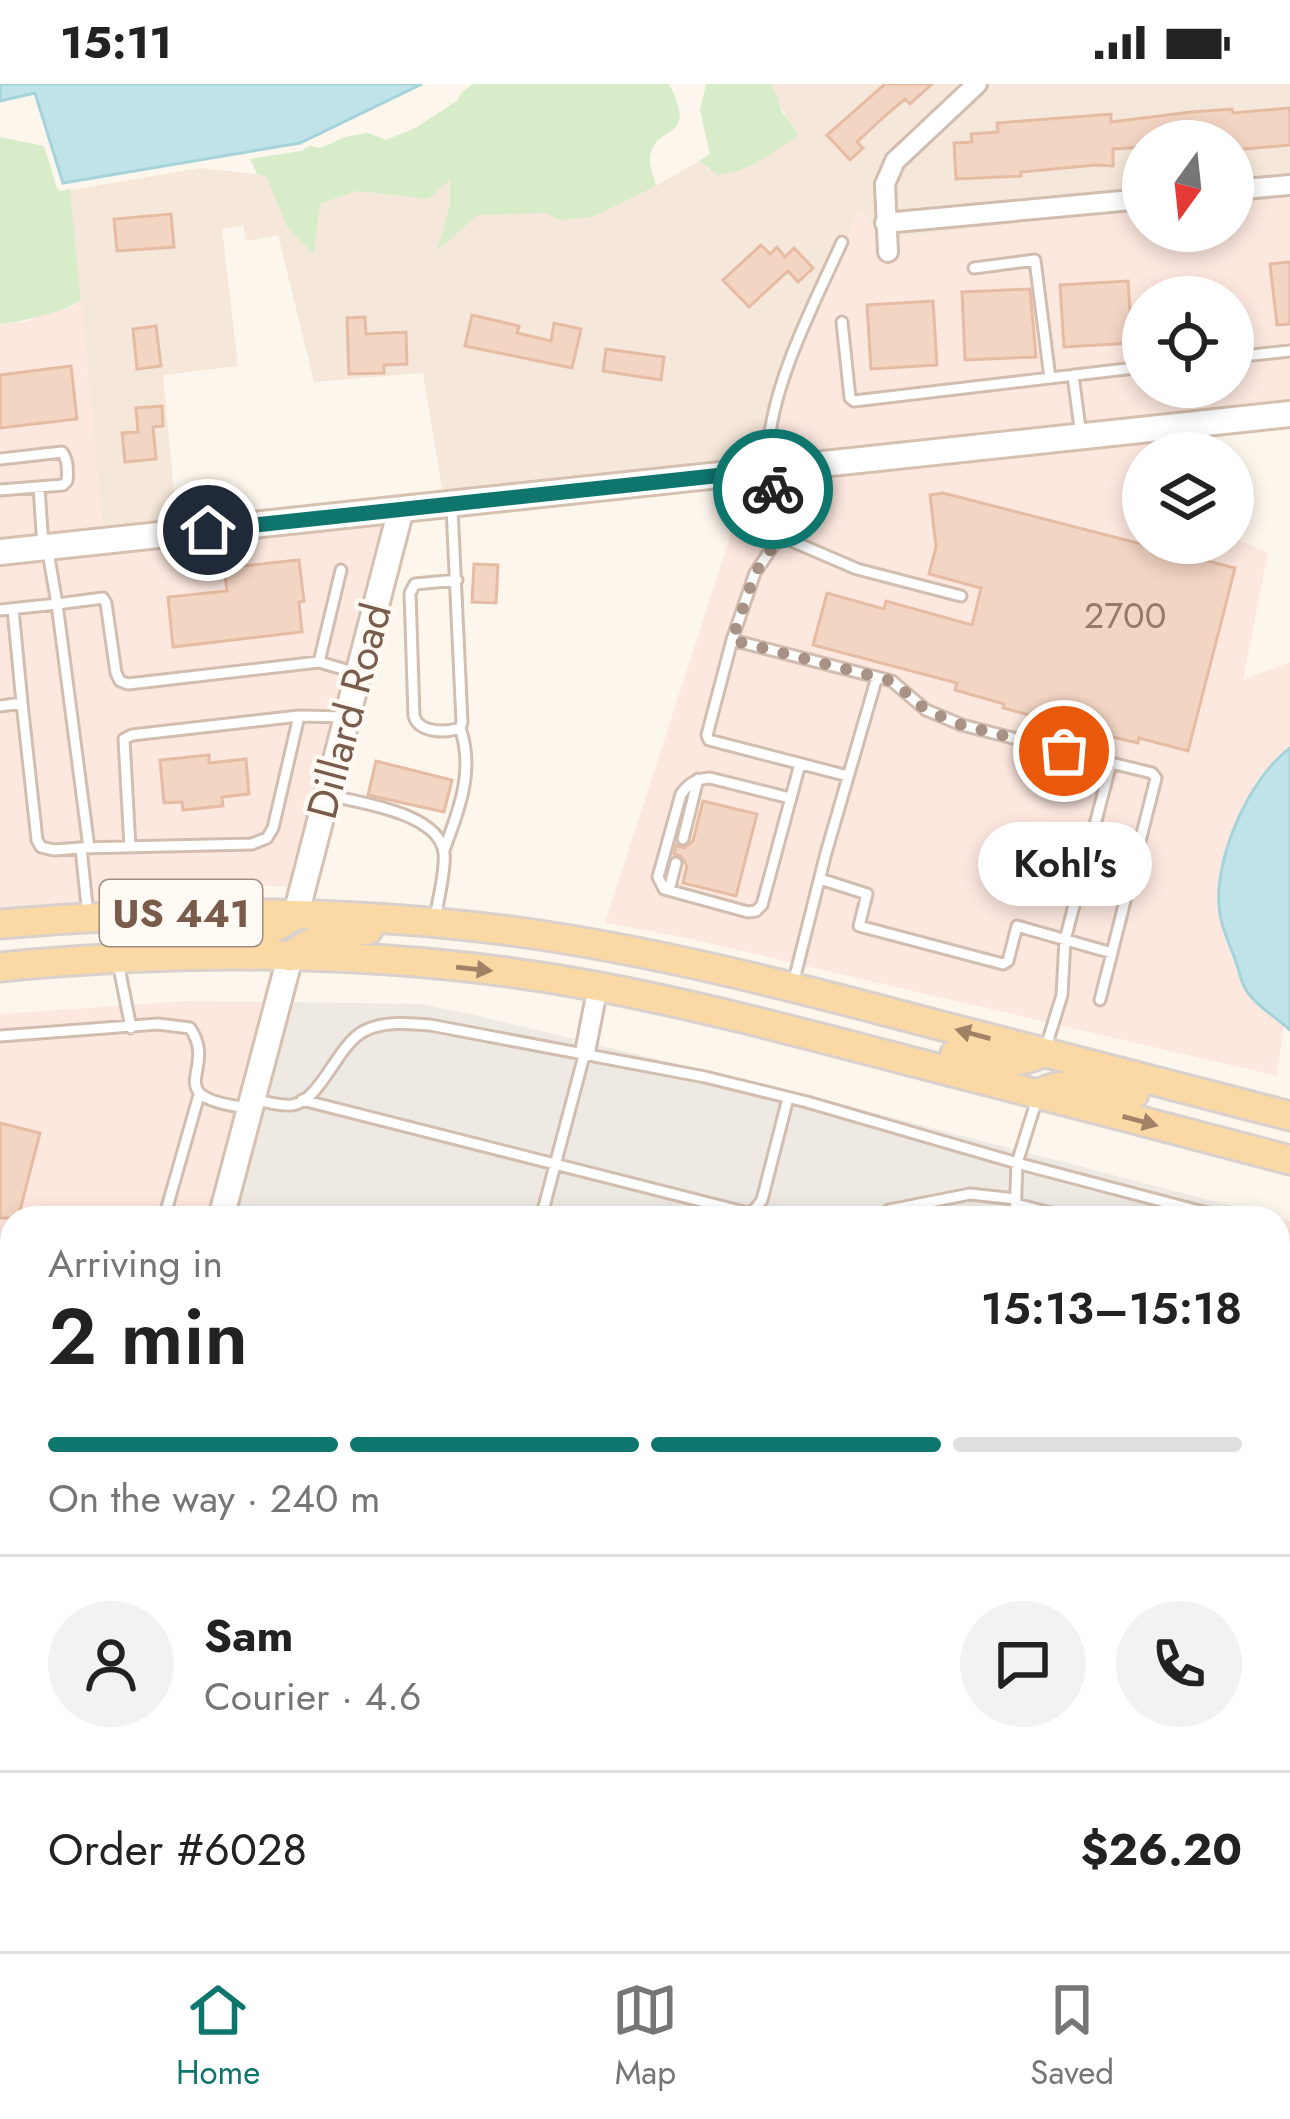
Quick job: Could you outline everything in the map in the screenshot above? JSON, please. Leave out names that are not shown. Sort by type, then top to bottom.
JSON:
[{"type":"main road","name":"US 441","points":[[1,925],[202,913],[296,914],[433,922],[608,946],[699,963],[1290,1120]]},
{"type":"main road","points":[[118,958],[138,943],[265,933],[296,914]]},
{"type":"main road","points":[[290,957],[304,944],[326,936],[433,922]]},
{"type":"main road","name":"US 441","points":[[0,967],[118,958],[290,957],[427,964],[598,986],[793,1031],[1290,1160]]},
{"type":"main road","points":[[793,1031],[830,1025],[852,1028],[979,1061],[1027,1059],[1044,1052]]},
{"type":"main road","points":[[1038,1094],[1078,1084],[1103,1086],[1244,1122],[1267,1125],[1290,1120]]},
{"type":"street","points":[[888,252],[885,184],[896,161],[977,84]]},
{"type":"street","points":[[1254,188],[1290,185]]},
{"type":"street","points":[[885,223],[1122,201]]},
{"type":"street","points":[[0,552],[1290,414]]},
{"type":"street","name":"Dillard Road","points":[[296,914],[401,508]]},
{"type":"street","points":[[224,1206],[290,957]]},
{"type":"street","points":[[585,1052],[598,986]]},
{"type":"lane","points":[[842,242],[789,367],[776,410],[768,455],[780,536],[755,573],[707,735],[710,740],[848,776]]},
{"type":"lane","points":[[974,268],[1035,260],[1050,378]]},
{"type":"lane","points":[[842,322],[854,401],[1122,369]]},
{"type":"lane","points":[[1254,355],[1290,351]]},
{"type":"lane","points":[[1073,375],[1081,436]]},
{"type":"lane","points":[[0,459],[62,452],[68,481],[0,490]]},
{"type":"lane","points":[[39,488],[85,848],[88,918]]},
{"type":"lane","points":[[433,922],[445,850],[464,787],[467,747],[460,728],[452,503]]},
{"type":"lane","points":[[780,536],[856,568],[961,596]]},
{"type":"lane","points":[[319,662],[340,570]]},
{"type":"lane","points":[[457,580],[415,584],[410,593],[416,723],[422,728],[460,728]]},
{"type":"lane","points":[[0,610],[103,598],[116,673],[128,684],[319,662],[358,673]]},
{"type":"lane","points":[[13,609],[41,847],[252,844],[267,838],[299,716]]},
{"type":"lane","points":[[732,640],[892,681],[926,710],[962,725],[1152,773],[1156,778],[1100,1000]]},
{"type":"lane","points":[[793,987],[877,677]]},
{"type":"lane","points":[[0,706],[22,703]]},
{"type":"lane","points":[[130,847],[124,739],[203,725],[347,716]]},
{"type":"lane","points":[[1044,1052],[1062,995],[1064,940],[1111,763]]},
{"type":"lane","points":[[790,798],[698,779],[681,794],[660,884],[748,912],[762,905],[800,764]]},
{"type":"lane","points":[[683,839],[698,779]]},
{"type":"lane","points":[[327,795],[419,821],[435,833],[445,850]]},
{"type":"lane","points":[[669,890],[676,863]]},
{"type":"lane","points":[[820,879],[867,894],[859,926],[1003,964],[1008,961],[1017,926],[1112,953]]},
{"type":"lane","points":[[118,958],[131,1028]]},
{"type":"lane","points":[[0,1036],[158,1024],[190,1028],[198,1043],[194,1088],[200,1095],[227,1105],[292,1105],[322,1081],[358,1034],[380,1026],[430,1025],[585,1052],[788,1098],[1181,1206]]},
{"type":"lane","points":[[544,1206],[585,1052]]},
{"type":"lane","points":[[1016,1206],[1018,1163],[1038,1094]]},
{"type":"lane","points":[[168,1206],[200,1095]]},
{"type":"lane","points":[[757,1206],[788,1098]]},
{"type":"lane","points":[[302,1100],[720,1206]]},
{"type":"lane","points":[[909,1206],[970,1194],[1032,1206]]},
{"type":"shaded area","points":[[770,84],[1290,84],[1290,193],[1254,197],[1254,120],[1122,120],[1122,212],[884,239],[859,209],[771,453],[616,477],[443,495],[423,373],[314,382],[278,235],[246,241],[243,225],[222,229],[238,366],[163,375],[177,523],[103,531],[70,190],[200,168],[266,175],[287,227],[313,253],[320,204],[357,191],[428,199],[451,179],[450,205],[438,249],[477,215],[650,189],[699,161],[708,169],[775,150],[796,137]]},
{"type":"shaded area","points":[[1290,193],[1290,404],[1254,408],[1254,276],[1122,276],[1122,408],[1253,408],[738,463],[771,453],[771,411],[859,208],[884,239],[1122,212],[1122,252],[1254,252],[1254,197]]},
{"type":"shaded area","points":[[81,300],[103,531],[0,542],[0,324],[29,321]]},
{"type":"shaded area","points":[[1122,441],[1122,564],[1254,564],[1254,547],[1268,553],[1243,680],[1290,662],[1290,748],[1278,756],[1253,790],[1221,869],[1246,990],[1284,1025],[1277,1076],[605,923],[741,503],[739,482]]},
{"type":"shaded area","points":[[390,519],[322,781],[289,887],[239,885],[0,907],[0,561]]},
{"type":"shaded area","points":[[187,1001],[270,1002],[215,1206],[0,1206],[0,1014]]},
{"type":"shaded area","points":[[287,1002],[420,1004],[474,1015],[1233,1206],[233,1206]]},
{"type":"green space","points":[[473,84],[669,84],[680,116],[673,130],[653,146],[650,160],[656,185],[650,189],[592,217],[477,215],[437,251],[450,205],[450,180],[428,199],[357,191],[320,204],[314,255],[287,227],[266,176],[257,174],[250,159],[320,148],[368,133],[386,140],[417,127]]},
{"type":"green space","points":[[706,84],[770,84],[796,137],[750,166],[718,175],[699,161],[710,154],[700,110]]},
{"type":"green space","points":[[0,137],[44,146],[57,188],[70,189],[81,300],[54,312],[2,324],[0,324]]},
{"type":"water","points":[[0,84],[422,84],[300,143],[63,183],[35,93],[0,101]]},
{"type":"water","points":[[1290,748],[1290,1030],[1246,989],[1222,925],[1219,893],[1227,847],[1247,800]]},
{"type":"building","points":[[885,84],[932,84],[910,104],[905,99],[886,115],[857,142],[863,148],[850,160],[827,135]]},
{"type":"building","points":[[1290,108],[1290,145],[1254,148],[1254,120],[1127,120],[1232,109],[1233,113]]},
{"type":"building","points":[[1111,114],[1111,122],[1122,121],[1122,148],[1113,149],[1113,166],[956,179],[954,143],[972,142],[971,134],[998,132],[997,123]]},
{"type":"building","points":[[171,214],[174,247],[117,251],[114,219]]},
{"type":"building","points":[[761,245],[770,254],[777,247],[785,257],[794,248],[813,268],[798,282],[788,271],[749,307],[723,280]]},
{"type":"building","points":[[1290,262],[1290,324],[1277,325],[1270,264]]},
{"type":"building","points":[[1122,281],[1122,344],[1064,347],[1060,285]]},
{"type":"building","points":[[1030,289],[1036,357],[965,360],[962,292]]},
{"type":"building","points":[[933,301],[937,365],[871,369],[867,305]]},
{"type":"building","points":[[472,315],[519,326],[517,333],[551,341],[554,323],[581,329],[572,368],[465,346]]},
{"type":"building","points":[[365,317],[366,334],[406,332],[407,364],[384,365],[384,373],[349,374],[347,318]]},
{"type":"building","points":[[156,326],[161,366],[137,369],[133,329]]},
{"type":"building","points":[[606,349],[664,357],[661,380],[603,371]]},
{"type":"building","points":[[71,366],[77,419],[0,428],[0,375]]},
{"type":"building","points":[[162,406],[163,426],[153,427],[156,459],[125,462],[122,433],[138,432],[136,408]]},
{"type":"building","points":[[943,493],[1122,539],[1122,564],[1235,568],[1188,751],[1051,723],[955,690],[957,683],[813,645],[827,593],[884,609],[886,601],[972,625],[981,588],[929,574],[936,547],[930,495]]},
{"type":"building","points":[[299,560],[302,632],[173,647],[168,597],[227,591],[224,568]]},
{"type":"building","points":[[474,564],[498,565],[496,603],[472,602]]},
{"type":"building","points":[[209,755],[209,763],[246,759],[249,794],[222,797],[223,806],[183,810],[182,802],[164,803],[160,760]]},
{"type":"building","points":[[376,761],[452,780],[444,812],[368,795]]},
{"type":"building","points":[[703,801],[757,814],[736,896],[683,883],[687,866],[674,854],[676,845],[684,848],[693,841]]},
{"type":"building","points":[[0,1123],[40,1133],[21,1206],[0,1206]]},
{"type":"way so far","points":[[773,489],[780,536],[755,573],[732,640],[892,681],[926,710],[962,725],[1064,751]]},
{"type":"place","name":"Kohl's","points":[[1064,751]]},
{"type":"route","points":[[208,530],[770,470],[773,489]]}]
